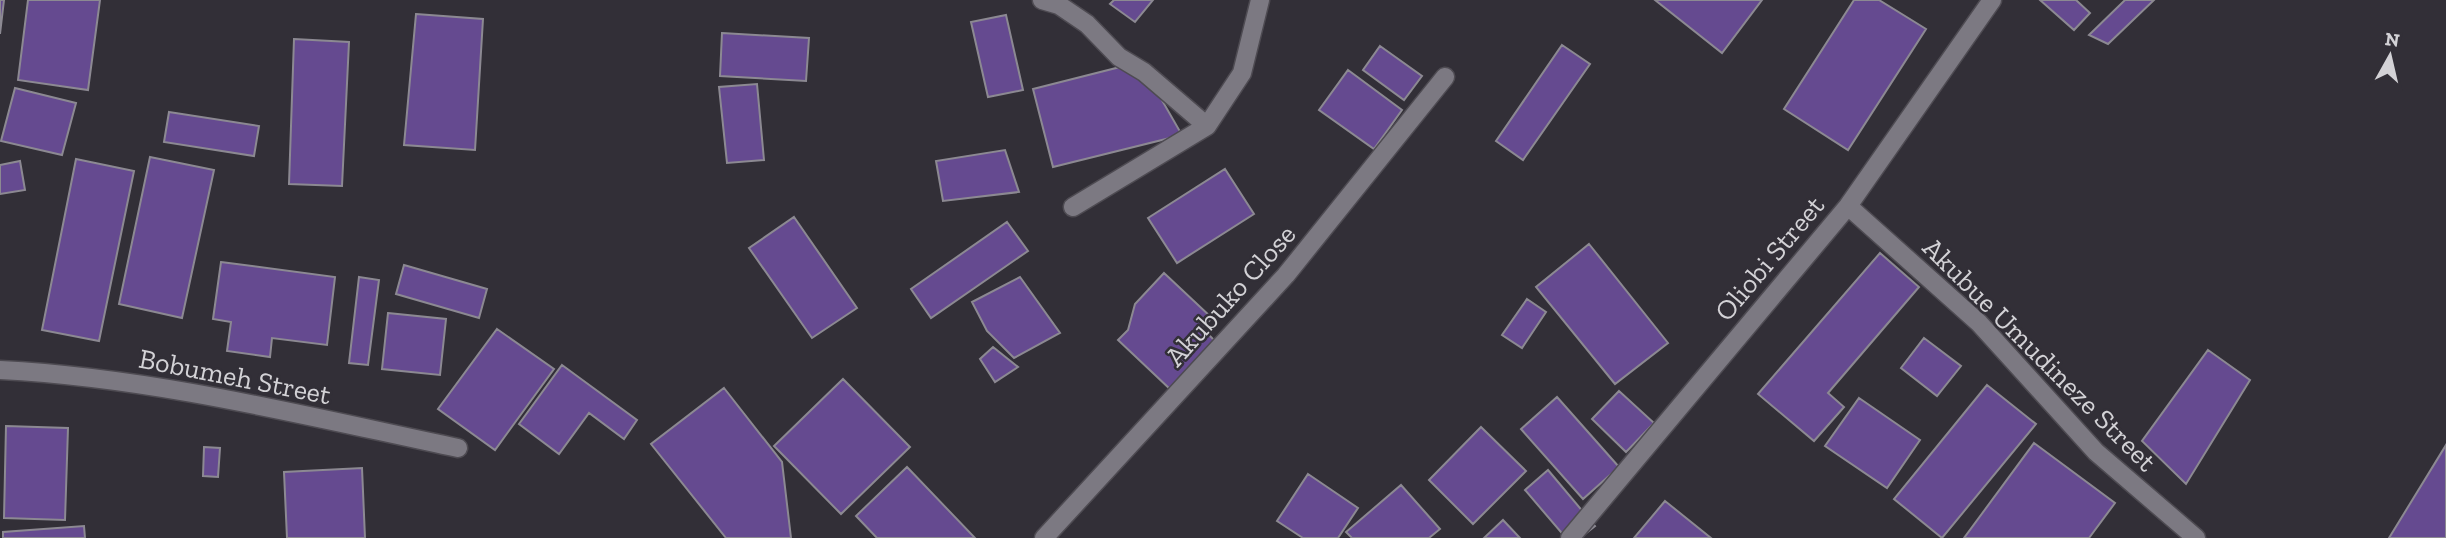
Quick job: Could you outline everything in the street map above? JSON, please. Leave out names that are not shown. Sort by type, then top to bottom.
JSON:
[{"type":"street","points":[[1041,0],[1059,5],[1087,24],[1119,57],[1144,72],[1208,126]]},
{"type":"street","points":[[1073,207],[1208,126],[1242,74],[1260,0]]},
{"type":"street","name":"Oliobi Street","points":[[1570,538],[1848,206],[1992,0]]},
{"type":"street","name":"Akubuko Close","points":[[1044,538],[1286,275],[1445,77]]},
{"type":"street","name":"Akubue Umudineze Street","points":[[1848,206],[1979,323],[2096,453],[2196,538]]},
{"type":"street","name":"Bobumeh Street","points":[[0,370],[74,373],[160,385],[458,448]]},
{"type":"building","points":[[0,0],[4,0],[0,34]]},
{"type":"building","points":[[28,0],[100,0],[88,90],[18,80]]},
{"type":"building","points":[[1114,0],[1153,0],[1135,22],[1110,4]]},
{"type":"building","points":[[1655,0],[1762,0],[1722,53]]},
{"type":"building","points":[[1854,0],[1879,0],[1926,29],[1848,150],[1784,109]]},
{"type":"building","points":[[2040,0],[2076,0],[2090,13],[2074,30]]},
{"type":"building","points":[[2125,0],[2154,0],[2108,44],[2089,35]]},
{"type":"building","points":[[416,14],[483,19],[475,150],[404,145]]},
{"type":"building","points":[[1006,15],[1023,90],[988,97],[971,22]]},
{"type":"building","points":[[722,33],[809,38],[806,81],[720,76]]},
{"type":"building","points":[[294,39],[349,42],[342,186],[289,184]]},
{"type":"building","points":[[1562,45],[1590,64],[1523,160],[1496,141]]},
{"type":"building","points":[[1380,46],[1422,76],[1404,100],[1363,70]]},
{"type":"building","points":[[1140,62],[1182,135],[1053,167],[1033,89]]},
{"type":"building","points":[[1348,70],[1402,110],[1374,149],[1319,110]]},
{"type":"building","points":[[757,84],[764,160],[727,163],[719,87]]},
{"type":"building","points":[[15,88],[76,103],[62,155],[1,141]]},
{"type":"building","points":[[169,112],[259,126],[254,156],[164,142]]},
{"type":"building","points":[[1005,150],[1019,192],[943,201],[936,161]]},
{"type":"building","points":[[150,157],[214,170],[182,318],[119,304]]},
{"type":"building","points":[[76,159],[134,171],[99,341],[42,330]]},
{"type":"building","points":[[20,161],[25,190],[0,194],[0,165]]},
{"type":"building","points":[[1225,169],[1254,214],[1177,263],[1148,218]]},
{"type":"building","points":[[794,217],[857,308],[812,338],[749,248]]},
{"type":"building","points":[[1007,222],[1028,251],[931,318],[911,289]]},
{"type":"building","points":[[1589,244],[1668,343],[1615,384],[1536,287]]},
{"type":"building","points":[[1880,253],[1919,287],[1828,393],[1844,407],[1814,441],[1758,394]]},
{"type":"building","points":[[221,262],[335,277],[327,345],[272,338],[270,357],[227,351],[231,322],[213,319]]},
{"type":"building","points":[[404,265],[487,289],[479,318],[396,294]]},
{"type":"building","points":[[1164,273],[1212,318],[1202,328],[1216,342],[1171,390],[1118,340],[1128,330],[1135,304]]},
{"type":"building","points":[[359,277],[379,280],[368,365],[349,363]]},
{"type":"building","points":[[1020,277],[1060,333],[1014,358],[987,331],[972,302]]},
{"type":"building","points":[[1527,299],[1546,312],[1522,348],[1502,335]]},
{"type":"building","points":[[388,313],[446,319],[440,375],[382,369]]},
{"type":"building","points":[[497,329],[554,369],[495,450],[438,409]]},
{"type":"building","points":[[1924,338],[1961,366],[1937,396],[1901,368]]},
{"type":"building","points":[[993,347],[1018,367],[995,382],[980,359]]},
{"type":"building","points":[[2208,350],[2250,380],[2186,484],[2142,441]]},
{"type":"building","points":[[562,365],[637,420],[624,439],[589,413],[559,454],[519,424]]},
{"type":"building","points":[[843,379],[910,447],[841,514],[774,446]]},
{"type":"building","points":[[1987,385],[2036,424],[1942,538],[1894,499]]},
{"type":"building","points":[[724,388],[782,462],[791,538],[726,538],[651,444]]},
{"type":"building","points":[[1619,391],[1654,423],[1626,452],[1592,419]]},
{"type":"building","points":[[1557,397],[1619,467],[1583,499],[1521,429]]},
{"type":"building","points":[[1859,398],[1920,440],[1887,488],[1825,446]]},
{"type":"building","points":[[6,426],[68,428],[65,520],[4,518]]},
{"type":"building","points":[[1481,427],[1526,471],[1473,524],[1429,480]]},
{"type":"building","points":[[2034,443],[2115,503],[2089,538],[1964,538]]},
{"type":"building","points":[[2446,445],[2446,538],[2389,538]]},
{"type":"building","points":[[204,447],[220,448],[218,477],[203,476]]},
{"type":"building","points":[[907,467],[975,538],[877,538],[856,516]]},
{"type":"building","points":[[362,468],[365,538],[287,538],[284,472]]},
{"type":"building","points":[[1548,470],[1595,526],[1580,538],[1566,538],[1525,490]]},
{"type":"building","points":[[1308,474],[1358,508],[1338,538],[1303,538],[1277,521]]},
{"type":"building","points":[[1401,485],[1440,529],[1429,538],[1352,538],[1346,532]]},
{"type":"building","points":[[1665,501],[1711,538],[1634,538]]},
{"type":"building","points":[[1503,520],[1520,538],[1484,538]]},
{"type":"building","points":[[84,526],[85,538],[3,538],[3,532]]}]
